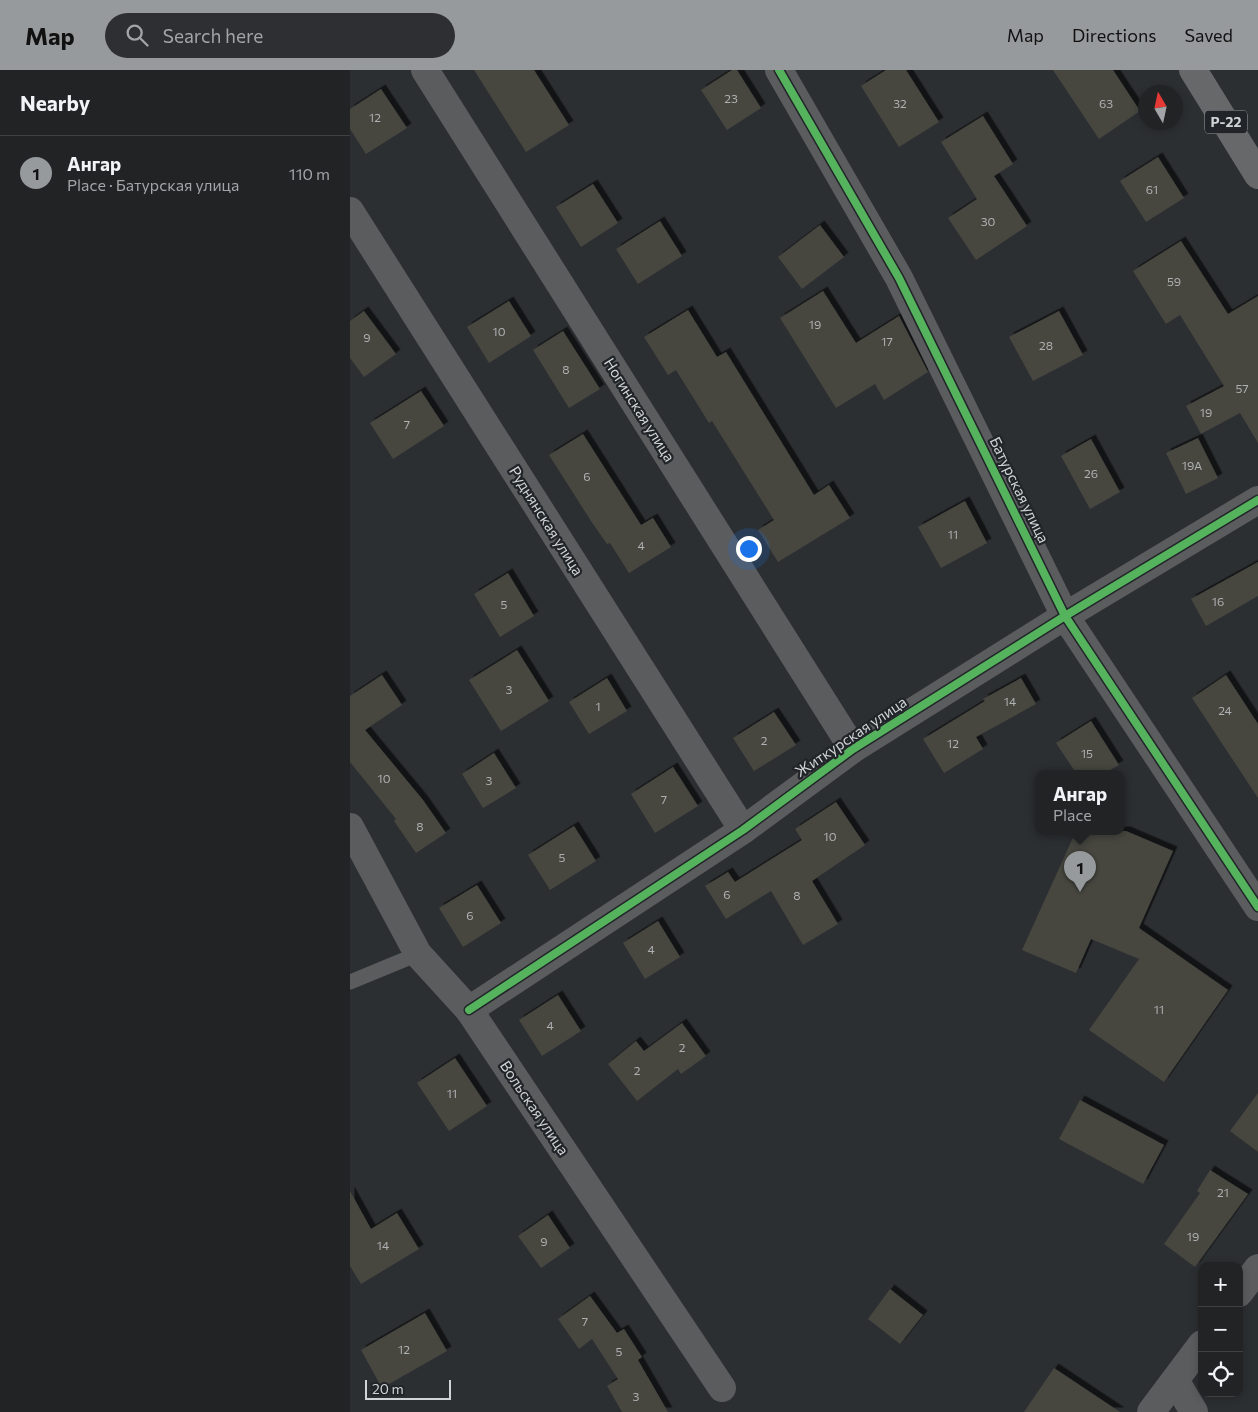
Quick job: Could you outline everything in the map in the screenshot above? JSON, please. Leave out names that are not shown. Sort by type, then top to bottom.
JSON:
[{"type":"highway","name":"Р-22","points":[[1193,70],[1258,175]]},
{"type":"street","name":"Ногинская улица","points":[[425,70],[853,749]]},
{"type":"street","name":"Батурская улица","points":[[779,70],[899,278],[1065,616],[1258,907]]},
{"type":"street","name":"Руднянская улица","points":[[350,212],[743,830]]},
{"type":"street","name":"Житкурская улица","points":[[469,1010],[743,830],[853,749],[1065,616],[1258,500]]},
{"type":"street","name":"Вольская улица","points":[[350,827],[418,954],[469,1010],[722,1388]]},
{"type":"street","points":[[1243,1288],[1258,1268]]},
{"type":"street","points":[[1151,1412],[1198,1349]]},
{"type":"street","points":[[1175,1380],[1194,1412]]},
{"type":"lane","points":[[350,982],[418,954]]},
{"type":"building","points":[[474,70],[534,70],[569,125],[526,152]]},
{"type":"building","points":[[732,70],[737,70],[761,108],[727,130],[701,90]]},
{"type":"building","points":[[886,70],[906,70],[939,122],[899,147],[861,86]]},
{"type":"building","points":[[1053,70],[1113,70],[1138,108],[1138,112],[1099,139]]},
{"type":"building","points":[[381,89],[407,128],[366,154],[350,129],[350,109]]},
{"type":"building","points":[[983,116],[1013,164],[994,176],[1027,226],[976,260],[948,218],[977,199],[941,142]]},
{"type":"building","points":[[1158,157],[1184,198],[1146,222],[1120,181]]},
{"type":"building","points":[[593,184],[618,223],[581,247],[556,207]]},
{"type":"building","points":[[660,221],[682,256],[638,284],[616,249]]},
{"type":"building","points":[[820,225],[844,257],[802,289],[778,257]]},
{"type":"building","points":[[1181,241],[1228,314],[1258,296],[1258,443],[1240,413],[1201,434],[1186,406],[1224,386],[1180,315],[1166,324],[1133,271]]},
{"type":"building","points":[[823,291],[856,343],[899,316],[928,372],[884,400],[875,384],[836,408],[780,318]]},
{"type":"building","points":[[509,301],[531,336],[489,363],[467,327]]},
{"type":"building","points":[[688,310],[717,357],[726,352],[814,495],[829,485],[850,518],[778,562],[758,530],[774,520],[712,421],[709,423],[676,370],[668,375],[644,337]]},
{"type":"building","points":[[364,311],[396,354],[364,377],[350,358],[350,321]]},
{"type":"building","points":[[1059,311],[1083,355],[1033,381],[1009,337]]},
{"type":"building","points":[[563,331],[600,389],[569,408],[533,350]]},
{"type":"building","points":[[421,391],[444,426],[393,459],[370,423]]},
{"type":"building","points":[[583,434],[641,525],[653,518],[671,547],[629,573],[610,543],[607,544],[591,521],[549,455]]},
{"type":"building","points":[[1198,438],[1218,478],[1186,494],[1166,453]]},
{"type":"building","points":[[1091,439],[1120,492],[1090,509],[1061,456]]},
{"type":"building","points":[[965,501],[987,543],[941,568],[918,527]]},
{"type":"building","points":[[1258,562],[1258,596],[1206,626],[1191,599]]},
{"type":"building","points":[[508,573],[534,616],[500,637],[474,594]]},
{"type":"building","points":[[517,650],[549,701],[501,731],[469,680]]},
{"type":"building","points":[[382,675],[402,705],[365,730],[423,800],[446,833],[416,853],[394,821],[396,819],[350,762],[350,696]]},
{"type":"building","points":[[1226,675],[1258,724],[1258,798],[1192,698]]},
{"type":"building","points":[[607,678],[627,711],[589,734],[569,702]]},
{"type":"building","points":[[1021,678],[1036,704],[976,737],[983,749],[944,773],[923,739],[985,701],[983,699]]},
{"type":"building","points":[[774,712],[796,745],[754,771],[733,738]]},
{"type":"building","points":[[1091,721],[1119,765],[1110,770],[1074,770],[1056,743]]},
{"type":"building","points":[[494,753],[516,788],[483,808],[462,774]]},
{"type":"building","points":[[673,767],[698,806],[655,833],[631,794]]},
{"type":"building","points":[[836,802],[865,845],[812,881],[838,924],[803,945],[771,891],[726,919],[705,886],[728,872],[735,882],[802,840],[795,829]]},
{"type":"building","points":[[574,826],[596,861],[550,890],[528,855]]},
{"type":"building","points":[[1126,831],[1173,851],[1139,928],[1228,990],[1164,1082],[1089,1030],[1139,959],[1091,939],[1076,973],[1022,950],[1074,835],[1125,835]]},
{"type":"building","points":[[477,885],[501,923],[463,947],[439,908]]},
{"type":"building","points":[[658,921],[680,957],[645,979],[623,943]]},
{"type":"building","points":[[558,995],[581,1031],[542,1056],[519,1020]]},
{"type":"building","points":[[682,1023],[706,1056],[681,1074],[678,1069],[637,1101],[608,1064],[636,1041],[644,1051]]},
{"type":"building","points":[[455,1058],[487,1106],[449,1131],[417,1083]]},
{"type":"building","points":[[1258,1093],[1258,1152],[1230,1131]]},
{"type":"building","points":[[1080,1100],[1164,1145],[1143,1184],[1059,1139]]},
{"type":"building","points":[[1210,1170],[1248,1194],[1195,1267],[1164,1244],[1200,1193],[1197,1191]]},
{"type":"building","points":[[350,1191],[371,1229],[397,1213],[419,1249],[361,1284],[350,1266]]},
{"type":"building","points":[[548,1215],[570,1248],[541,1268],[518,1236]]},
{"type":"building","points":[[890,1289],[923,1315],[900,1344],[868,1319]]},
{"type":"building","points":[[590,1296],[617,1333],[624,1329],[642,1357],[638,1360],[668,1412],[622,1412],[607,1386],[618,1379],[592,1339],[579,1349],[558,1319]]},
{"type":"building","points":[[425,1313],[447,1351],[382,1388],[361,1350]]},
{"type":"building","points":[[1054,1368],[1120,1412],[1024,1412]]},
{"type":"cycle path","points":[[779,70],[899,278],[1065,616],[1258,907]]},
{"type":"cycle path","points":[[469,1010],[743,830],[853,749],[1065,616],[1258,500]]},
{"type":"place","name":"Ангар","points":[[1080,892]]}]
